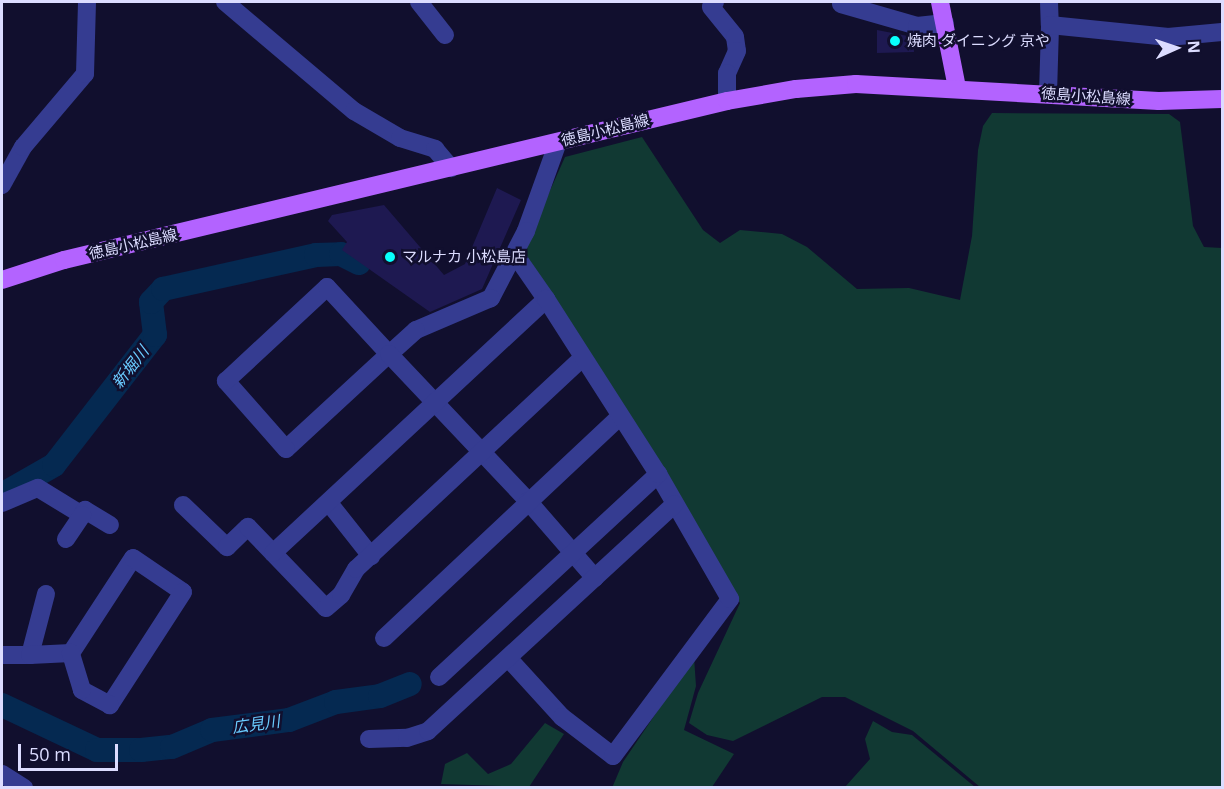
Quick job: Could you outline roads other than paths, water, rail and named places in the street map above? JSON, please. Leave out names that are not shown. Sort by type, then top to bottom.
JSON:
[{"type":"main road","points":[[940,2],[957,88]]},
{"type":"main road","name":"徳島小松島線","points":[[2,280],[64,260],[727,101],[856,84],[1159,101],[1222,99]]},
{"type":"street","points":[[2,185],[24,147],[85,74],[87,2]]},
{"type":"street","points":[[225,2],[354,111],[400,138],[435,149],[451,168]]},
{"type":"street","points":[[419,2],[445,35]]},
{"type":"street","points":[[715,2],[711,7],[735,37],[737,51],[727,73],[727,101]]},
{"type":"street","points":[[1048,94],[1049,2]]},
{"type":"street","points":[[840,4],[917,26],[945,23]]},
{"type":"street","points":[[1050,25],[1168,37],[1222,32]]},
{"type":"street","points":[[558,142],[514,253],[491,298],[416,330],[389,354],[286,449],[226,381],[327,287],[389,354],[528,501],[595,578]]},
{"type":"street","points":[[509,659],[562,717],[613,756],[730,599],[658,474],[514,253]]},
{"type":"street","points":[[273,553],[546,299]]},
{"type":"street","points":[[183,505],[227,547],[248,527],[326,608],[371,556],[582,358]]},
{"type":"street","points":[[384,638],[620,416]]},
{"type":"street","points":[[439,677],[658,474]]},
{"type":"street","points":[[2,503],[38,488],[82,515]]},
{"type":"street","points":[[329,503],[371,556]]},
{"type":"street","points":[[369,739],[407,738],[428,731],[675,504]]},
{"type":"street","points":[[66,539],[86,510],[110,525]]},
{"type":"street","points":[[133,558],[183,592],[110,705],[82,690],[71,653],[133,558]]},
{"type":"street","points":[[30,655],[46,594]]},
{"type":"street","points":[[2,655],[71,653]]},
{"type":"street","points":[[2,774],[24,788]]},
{"type":"waterway","name":"新堀川","points":[[5,493],[54,465],[155,335],[151,302],[163,289],[316,255],[341,254],[359,263]]},
{"type":"waterway","name":"広見川","points":[[2,705],[97,750],[141,750],[172,747],[212,730],[289,720],[336,702],[380,696],[410,684]]},
{"type":"place","name":"焼肉 ダイニング 京や","points":[[895,41]]},
{"type":"place","name":"マルナカ 小松島店","points":[[390,257]]}]
